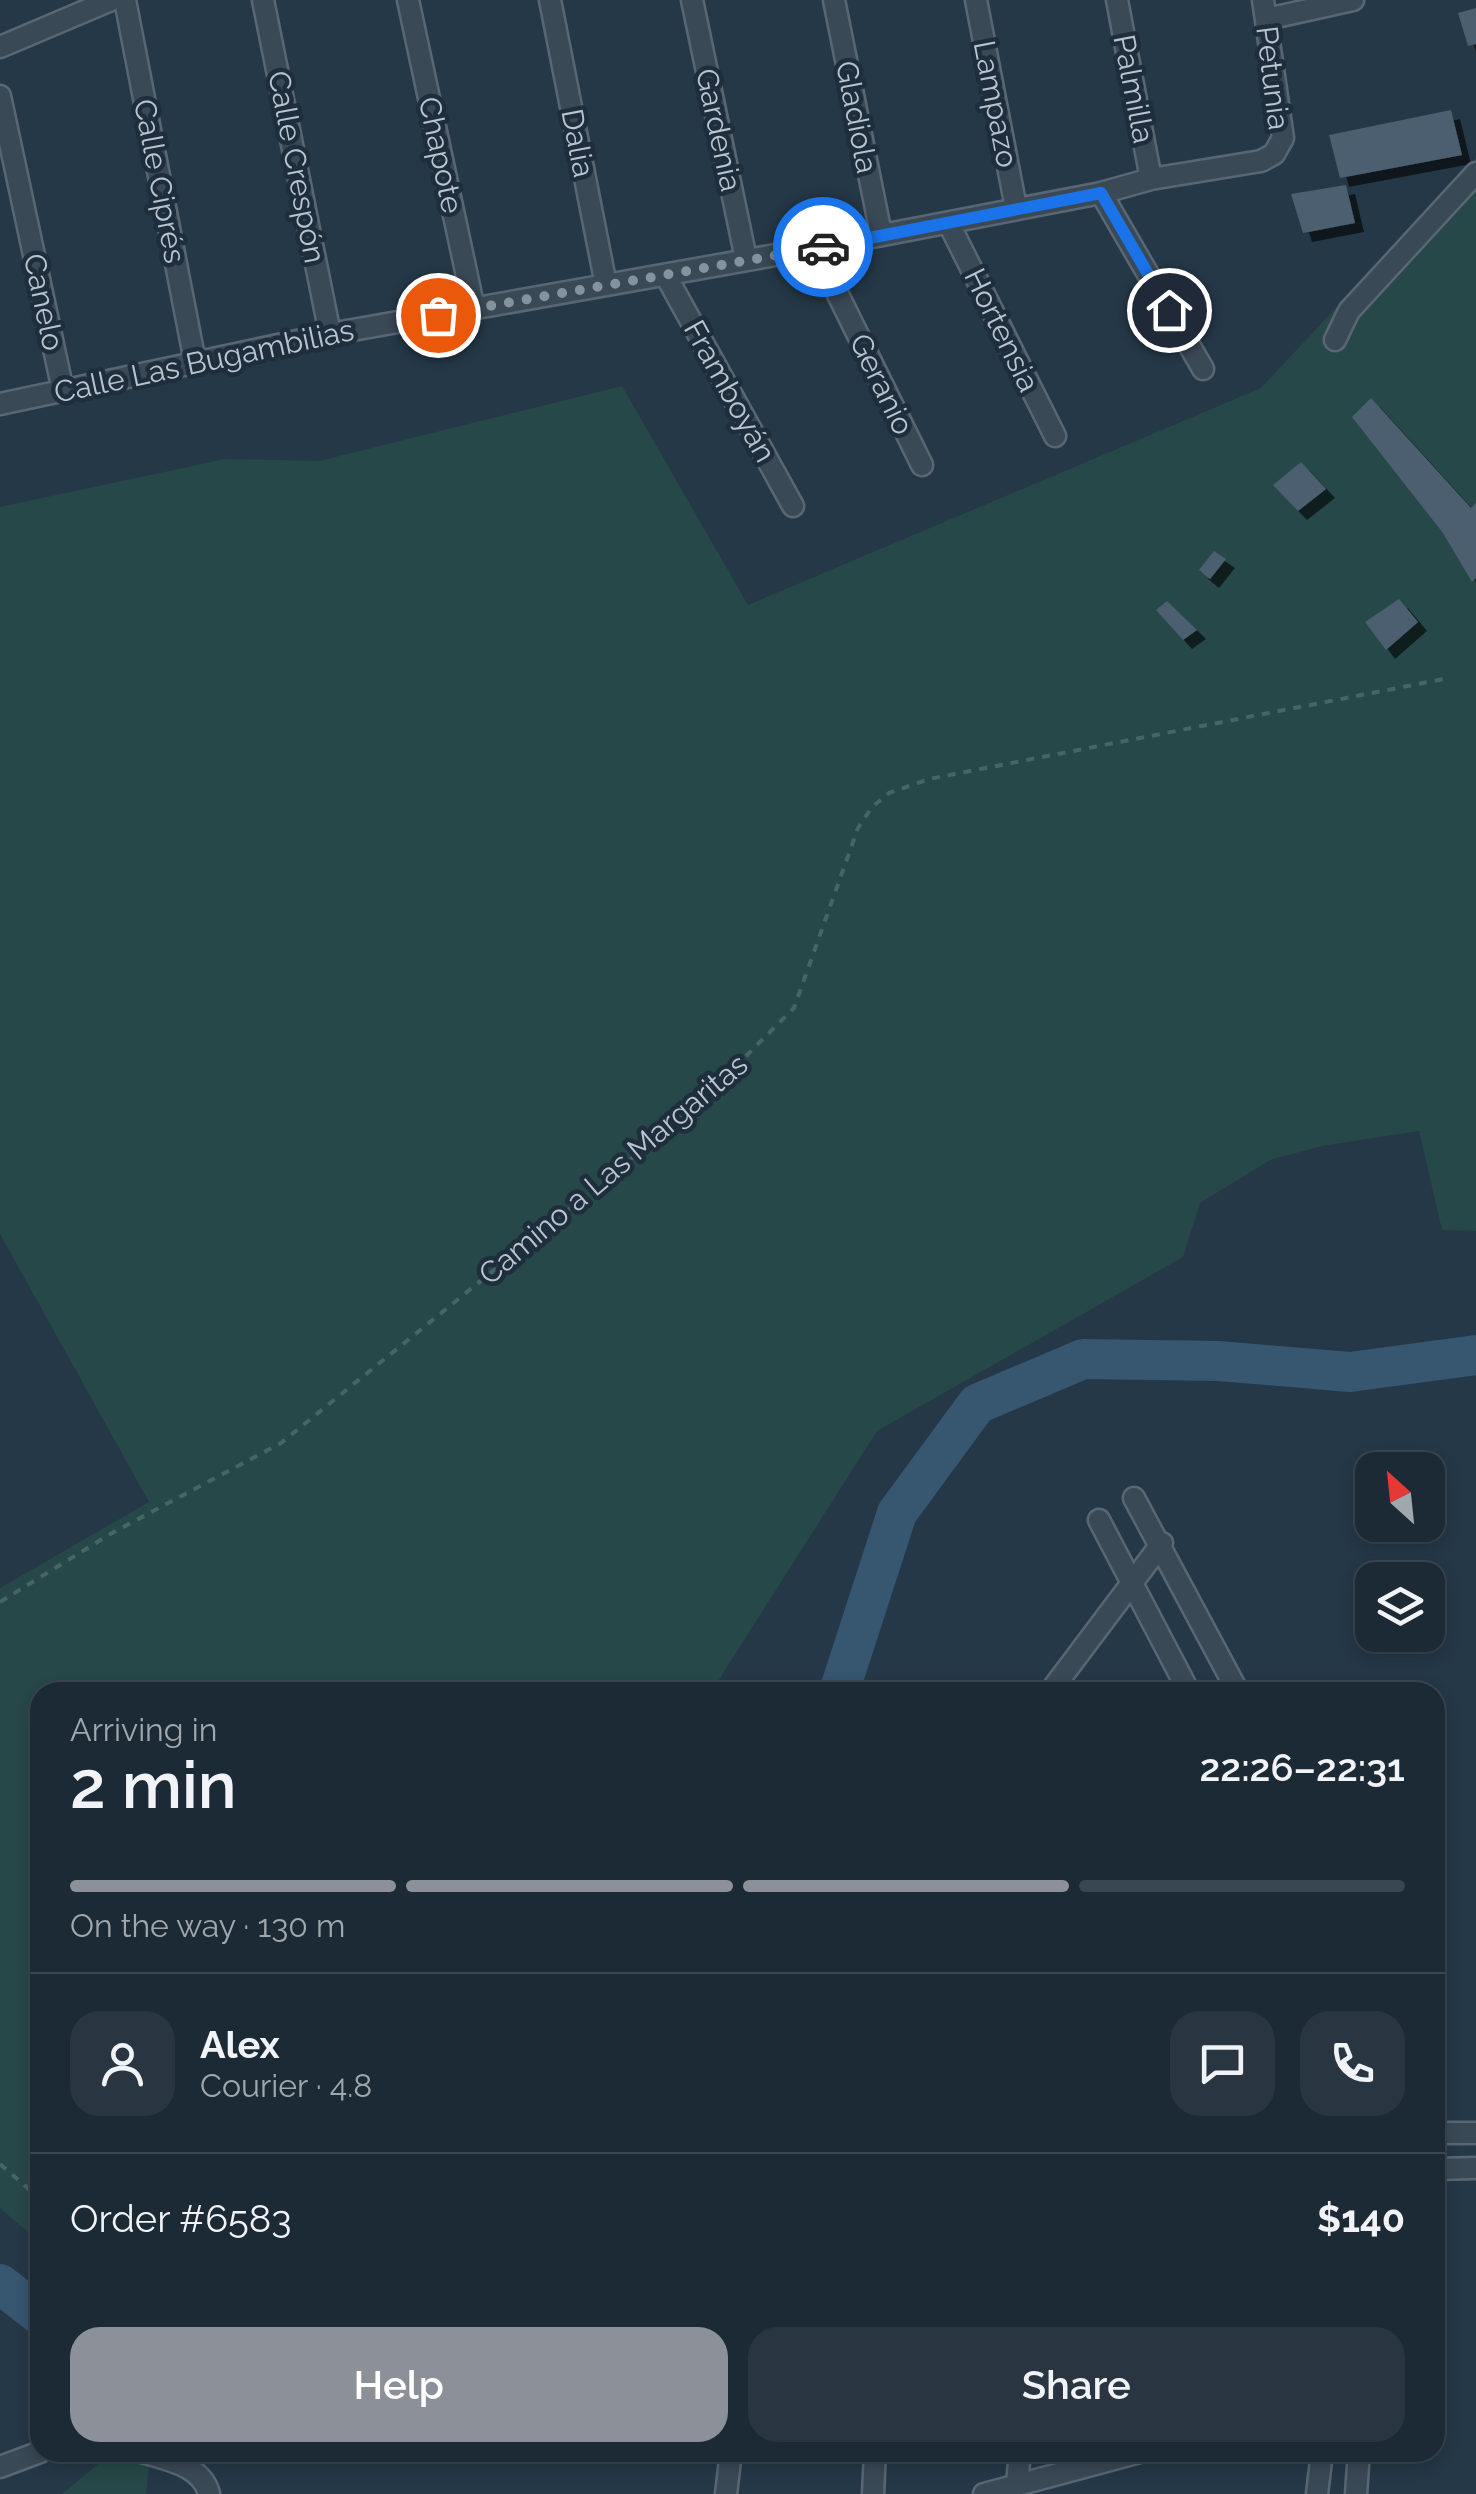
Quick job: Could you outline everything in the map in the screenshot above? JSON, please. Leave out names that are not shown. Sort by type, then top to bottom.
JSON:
[{"type":"street","points":[[0,47],[111,0]]},
{"type":"street","name":"Calle Ciprés","points":[[125,0],[194,362]]},
{"type":"street","name":"Calle Crespón","points":[[264,0],[330,334]]},
{"type":"street","name":"Chapote","points":[[408,0],[474,309]]},
{"type":"street","name":"Dalia","points":[[550,0],[606,286]]},
{"type":"street","name":"Gardenia","points":[[692,0],[746,259]]},
{"type":"street","name":"Gladiola","points":[[834,0],[881,234]]},
{"type":"street","name":"Lampazo","points":[[976,0],[1016,208]]},
{"type":"street","name":"Palmilla","points":[[1116,0],[1152,179]]},
{"type":"street","points":[[1264,10],[1353,0]]},
{"type":"street","name":"Petunia","points":[[1264,10],[1283,138],[1274,154]]},
{"type":"street","name":"Canelo","points":[[0,96],[63,391]]},
{"type":"street","name":"Calle Las Bugambilias","points":[[0,404],[330,334],[949,224],[1152,179],[1261,161],[1274,154]]},
{"type":"street","points":[[1336,340],[1348,311],[1476,173]]},
{"type":"street","points":[[1101,193],[1204,369]]},
{"type":"street","name":"Hortensia","points":[[949,224],[1054,436]]},
{"type":"street","name":"Geranio","points":[[814,248],[922,465]]},
{"type":"street","name":"Framboyán","points":[[666,276],[793,506]]},
{"type":"street","points":[[1134,1498],[1162,1543],[1233,1682]]},
{"type":"street","points":[[1099,1520],[1183,1682]]},
{"type":"street","points":[[1057,1682],[1131,1578],[1162,1543]]},
{"type":"street","points":[[1445,2133],[1476,2133]]},
{"type":"street","points":[[1445,2170],[1476,2168]]},
{"type":"street","points":[[4,2465],[30,2456]]},
{"type":"street","points":[[177,2462],[207,2484],[209,2494]]},
{"type":"street","points":[[726,2494],[730,2462]]},
{"type":"street","points":[[873,2494],[875,2462]]},
{"type":"street","points":[[1018,2484],[1019,2462]]},
{"type":"street","points":[[984,2494],[1102,2462]]},
{"type":"street","points":[[1318,2494],[1321,2462]]},
{"type":"street","points":[[1356,2494],[1359,2462]]},
{"type":"path","name":"Camino a Las Margaritas","points":[[0,1602],[112,1533],[281,1443],[696,1107],[794,1008],[858,828],[890,793],[929,779],[1449,678]]},
{"type":"path","points":[[0,2164],[30,2191]]},
{"type":"green space","points":[[1476,158],[1476,1231],[1442,1230],[1419,1131],[1322,1146],[1270,1160],[1200,1203],[1183,1257],[877,1431],[717,1682],[30,1682],[30,2234],[0,2208],[0,1588],[149,1502],[0,1234],[0,507],[225,459],[319,461],[622,386],[748,605],[1261,388]]},
{"type":"green space","points":[[100,2462],[149,2462],[146,2494],[62,2494]]},
{"type":"building","points":[[1476,8],[1476,44],[1468,46],[1458,13]]},
{"type":"building","points":[[1451,110],[1462,155],[1340,178],[1329,135]]},
{"type":"building","points":[[1346,185],[1355,223],[1303,233],[1291,194]]},
{"type":"building","points":[[1371,398],[1471,508],[1476,503],[1476,578],[1472,582],[1443,533],[1352,417]]},
{"type":"building","points":[[1301,462],[1326,489],[1298,511],[1273,485]]},
{"type":"building","points":[[1214,551],[1226,559],[1210,579],[1199,570]]},
{"type":"building","points":[[1399,599],[1418,622],[1386,650],[1365,622]]},
{"type":"building","points":[[1167,601],[1197,630],[1183,640],[1156,610]]},
{"type":"waterway","points":[[842,1682],[897,1513],[977,1404],[1083,1359],[1219,1361],[1350,1372],[1476,1355]]},
{"type":"waterway","points":[[0,2284],[30,2307]]},
{"type":"way so far","points":[[438,315],[823,247]]},
{"type":"route","points":[[823,247],[1101,193],[1169,310]]}]
